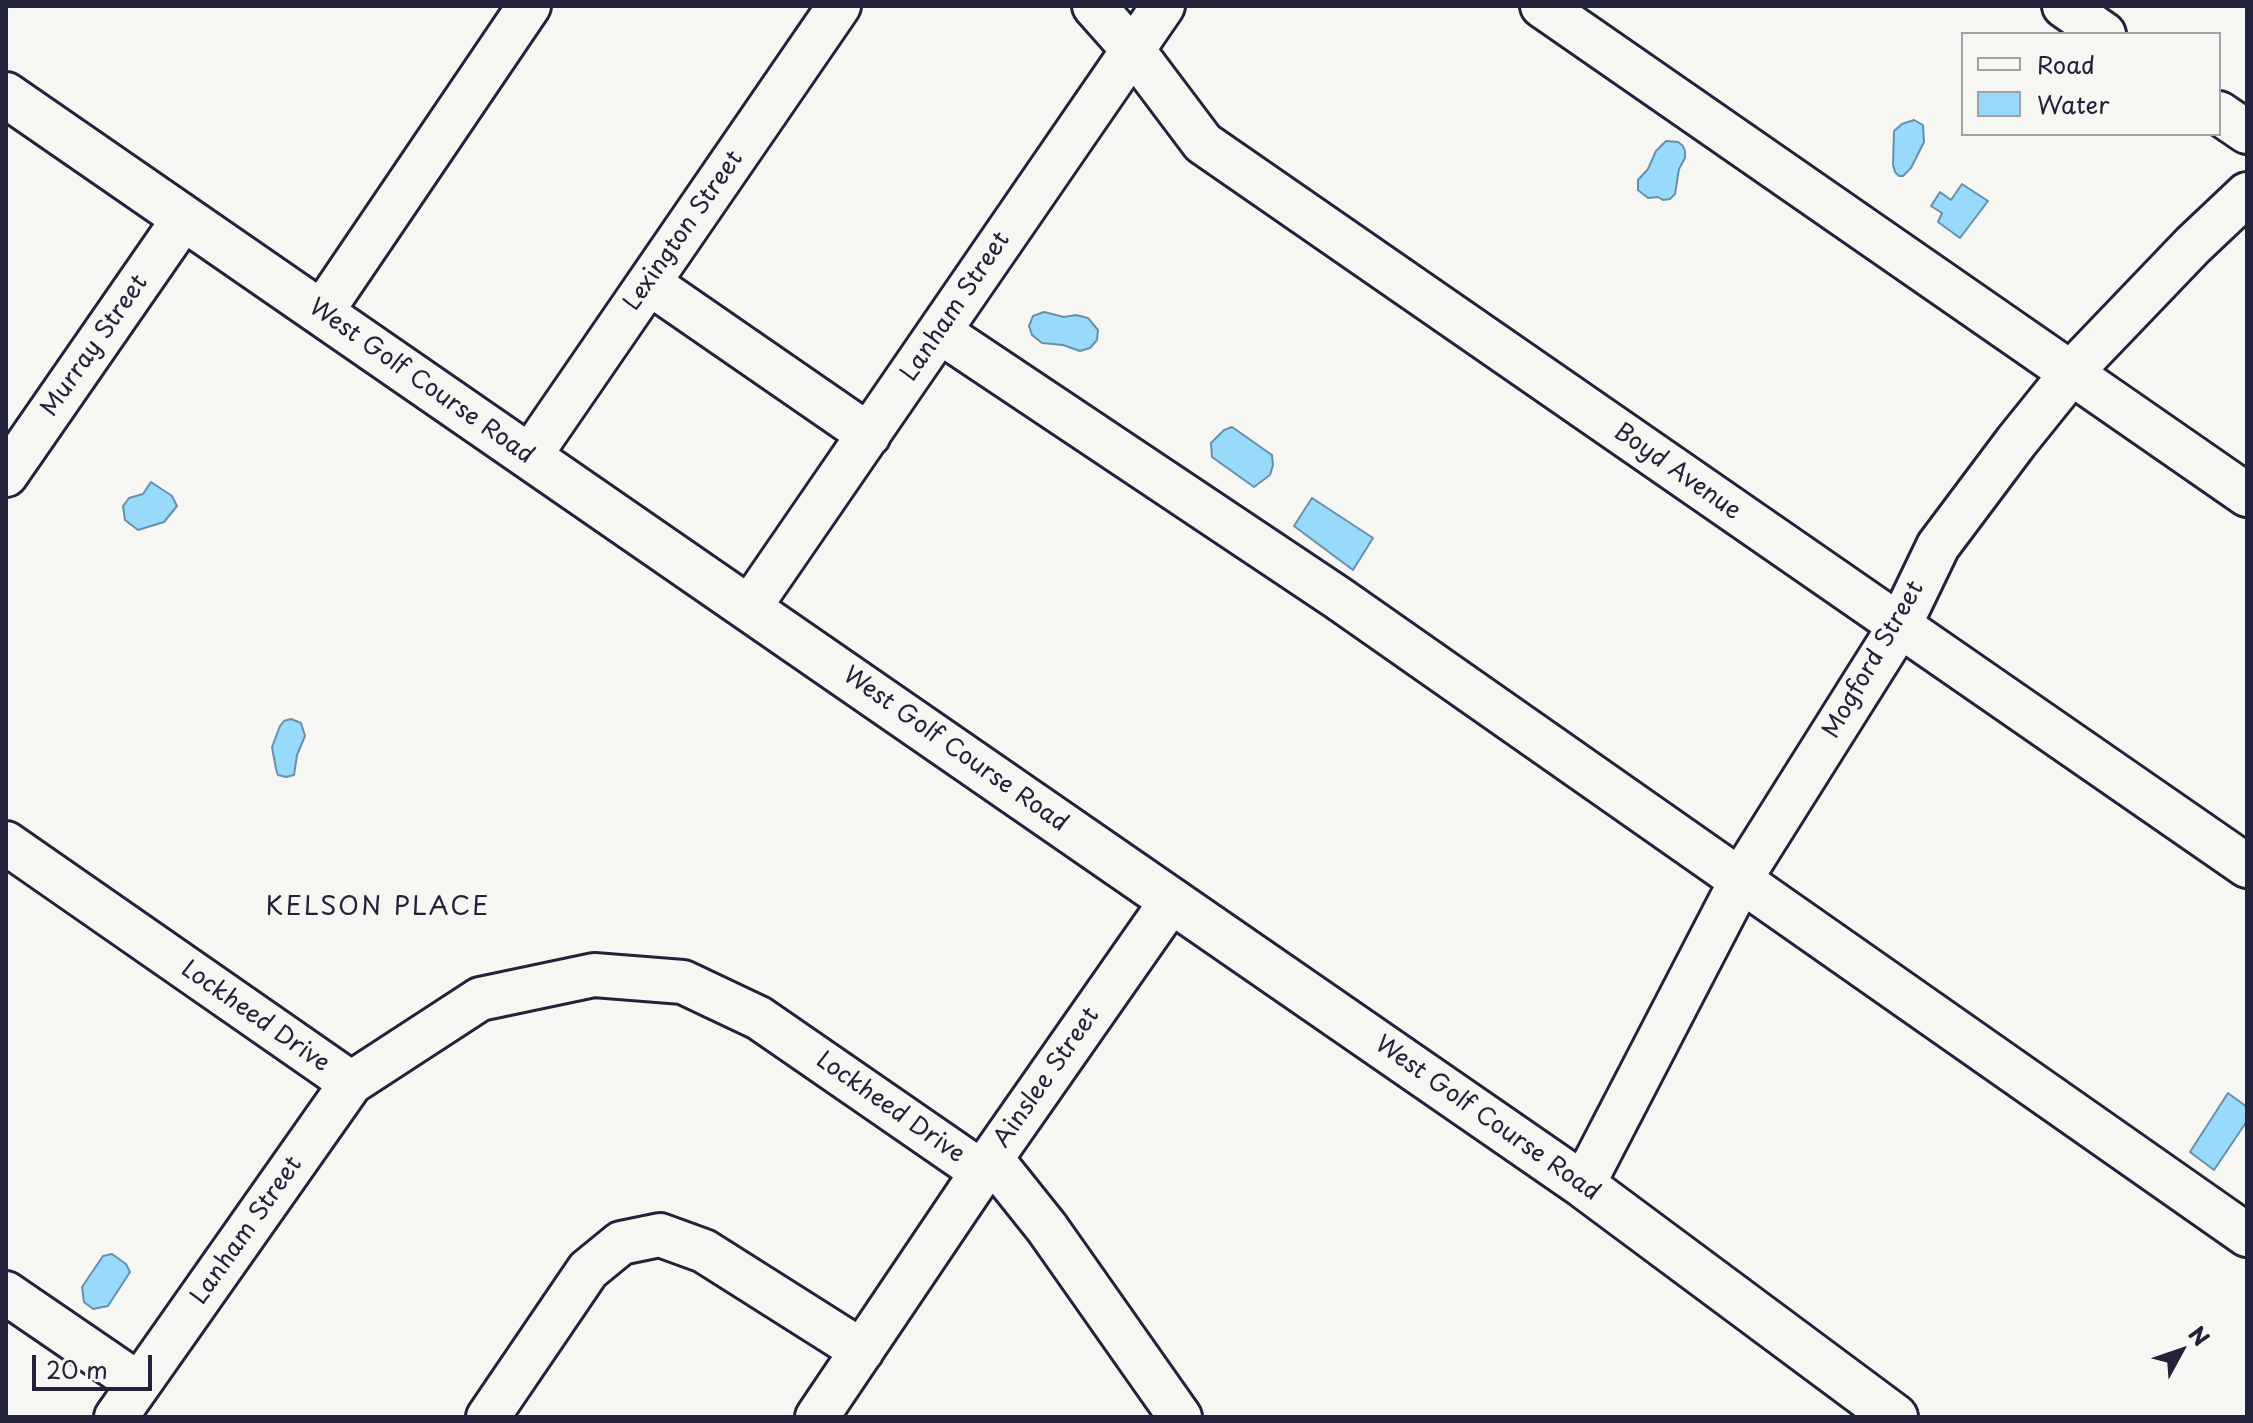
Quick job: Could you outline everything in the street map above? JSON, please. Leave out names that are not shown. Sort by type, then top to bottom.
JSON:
[{"type":"main road","name":"West Golf Course Road","points":[[6,95],[1583,1185],[1895,1417]]},
{"type":"street","points":[[321,313],[529,6]]},
{"type":"street","name":"Lexington Street","points":[[529,457],[839,6]]},
{"type":"street","name":"Boyd Avenue","points":[[1094,6],[1133,50],[1203,143],[2247,866]]},
{"type":"street","name":"Lanham Street","points":[[749,608],[1163,6]]},
{"type":"street","points":[[1542,6],[2247,495]]},
{"type":"street","points":[[2064,6],[2101,32]]},
{"type":"street","points":[[2221,114],[2247,132]]},
{"type":"street","name":"Mogford Street","points":[[1583,1185],[1741,880],[1899,627],[1938,546],[2072,373],[2183,256],[2247,194]]},
{"type":"street","name":"Murray Street","points":[[6,475],[184,218]]},
{"type":"street","points":[[649,283],[869,435]]},
{"type":"street","points":[[940,332],[1338,598],[2247,1235]]},
{"type":"street","name":"Lockheed Drive","points":[[6,843],[351,1083],[480,999],[594,975],[683,982],[759,1018],[986,1165],[1047,1228],[1180,1417]]},
{"type":"street","name":"Ainslee Street","points":[[818,1417],[986,1165],[1172,900]]},
{"type":"street","name":"Lanham Street","points":[[128,1400],[351,1083]]},
{"type":"street","points":[[488,1417],[588,1270],[621,1243],[660,1235],[704,1251],[862,1351]]},
{"type":"street","points":[[6,1293],[128,1400]]},
{"type":"water","points":[[1914,120],[1923,125],[1924,142],[1911,168],[1899,176],[1893,165],[1894,131]]},
{"type":"water","points":[[1666,141],[1678,142],[1685,151],[1675,194],[1670,199],[1648,198],[1638,190],[1638,180]]},
{"type":"water","points":[[1962,184],[1988,201],[1960,238],[1938,222],[1942,213],[1931,206],[1940,192],[1951,200]]},
{"type":"water","points":[[1044,312],[1088,318],[1098,330],[1097,340],[1090,348],[1080,351],[1042,343],[1032,335],[1029,326],[1033,316]]},
{"type":"water","points":[[1232,427],[1272,455],[1270,475],[1254,487],[1212,457],[1211,443],[1224,430]]},
{"type":"water","points":[[151,482],[172,496],[177,506],[164,522],[138,530],[125,520],[123,506],[129,498],[143,494]]},
{"type":"water","points":[[1312,498],[1373,538],[1353,570],[1294,526]]},
{"type":"water","points":[[291,719],[301,723],[305,736],[297,755],[294,775],[286,777],[278,775],[272,747],[280,726]]},
{"type":"water","points":[[2228,1093],[2247,1107],[2247,1121],[2214,1170],[2190,1152]]},
{"type":"water","points":[[112,1254],[126,1264],[130,1272],[108,1306],[93,1309],[84,1302],[82,1287],[103,1256]]},
{"type":"district","name":"KELSON PLACE","points":[[378,908]]}]
